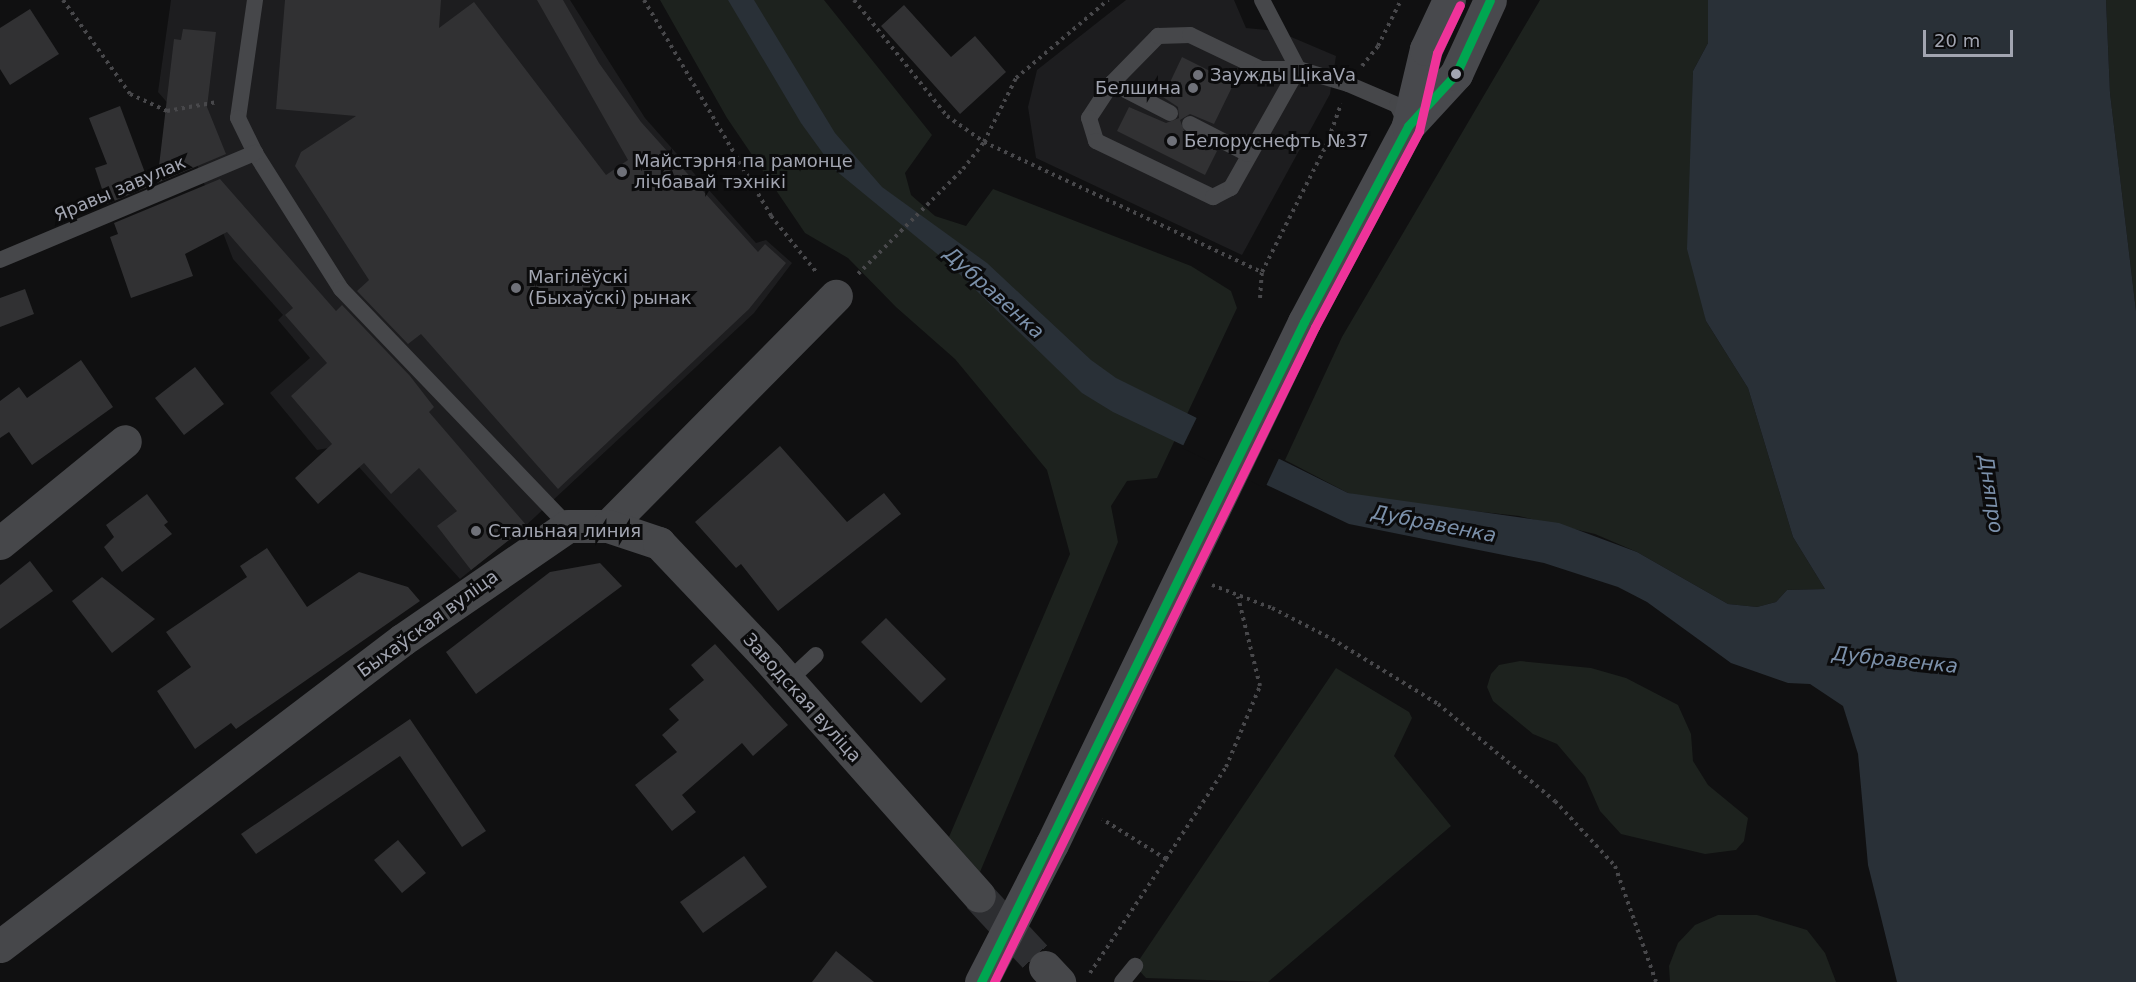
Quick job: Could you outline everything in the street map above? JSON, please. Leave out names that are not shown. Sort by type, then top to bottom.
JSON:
[{"type":"main road","points":[[1408,126],[1426,49],[1449,0]]},
{"type":"main road","points":[[981,982],[1052,844],[1304,322],[1408,126],[1456,74],[1490,0]]},
{"type":"street","points":[[568,526],[608,526],[836,296]]},
{"type":"street","points":[[0,543],[125,441]]},
{"type":"street","name":"Быхаўская вуліца","points":[[0,946],[402,640],[568,526]]},
{"type":"street","name":"Заводская вуліца","points":[[608,526],[659,543],[788,681],[979,896]]},
{"type":"lane","points":[[255,0],[238,118],[255,153],[341,289],[568,526]]},
{"type":"lane","points":[[1262,0],[1298,69]]},
{"type":"lane","points":[[1298,69],[1248,153],[1231,188],[1213,197],[1096,141],[1089,118],[1112,83],[1158,36],[1190,35],[1261,69],[1298,69],[1348,84],[1397,105],[1408,126]]},
{"type":"lane","points":[[1112,83],[1170,113]]},
{"type":"lane","points":[[1190,124],[1248,153]]},
{"type":"lane","name":"Яравы завулак","points":[[0,260],[255,153]]},
{"type":"lane","points":[[788,681],[816,655]]},
{"type":"lane","points":[[1122,982],[1135,966]]},
{"type":"path","points":[[63,0],[130,94],[167,111],[219,102],[240,104]]},
{"type":"path","points":[[644,0],[771,216],[836,296],[963,169],[984,142],[1016,78],[1108,0]]},
{"type":"path","points":[[854,0],[947,116],[984,142],[1262,273]]},
{"type":"path","points":[[1260,298],[1262,273],[1326,146],[1348,84],[1378,46],[1401,0]]},
{"type":"path","points":[[1212,585],[1238,597],[1272,608],[1332,639],[1438,704],[1555,801],[1615,866],[1656,982]]},
{"type":"path","points":[[1084,982],[1226,767],[1260,686],[1238,597]]},
{"type":"path","points":[[1102,819],[1166,859]]},
{"type":"shaded area","name":"Магілёўскі (Быхаўскі) рынак","points":[[171,0],[570,0],[645,118],[756,243],[766,240],[792,263],[754,313],[521,530],[460,579],[340,446],[317,450],[270,393],[310,358],[278,320],[283,315],[233,259],[178,115],[158,92]]},
{"type":"shaded area","points":[[660,0],[824,0],[932,135],[905,173],[911,195],[935,216],[966,226],[993,189],[1191,266],[1231,291],[1237,308],[1157,478],[1127,481],[1111,506],[1118,542],[980,872],[949,837],[1070,554],[1047,470],[955,359],[896,307],[848,258],[805,233],[727,118]]},
{"type":"shaded area","points":[[1126,0],[1234,0],[1246,28],[1277,31],[1336,56],[1330,94],[1242,255],[1036,158],[1028,107],[1037,70]]},
{"type":"shaded area","points":[[1540,0],[1708,0],[1708,43],[1693,71],[1692,143],[1706,321],[1748,388],[1793,537],[1825,589],[1787,590],[1776,602],[1757,607],[1728,604],[1637,552],[1595,534],[1519,516],[1382,501],[1348,493],[1285,460],[1342,337]]},
{"type":"shaded area","points":[[2106,0],[2136,0],[2136,311],[2110,93]]},
{"type":"shaded area","points":[[1520,661],[1591,668],[1626,678],[1678,705],[1691,734],[1693,761],[1708,785],[1748,818],[1744,841],[1736,850],[1705,854],[1621,834],[1600,811],[1585,777],[1557,744],[1533,734],[1493,701],[1487,687],[1491,674],[1499,665]]},
{"type":"shaded area","points":[[1336,668],[1409,712],[1412,718],[1394,756],[1451,826],[1268,982],[1146,978],[1135,966]]},
{"type":"shaded area","points":[[1718,915],[1757,915],[1807,930],[1825,953],[1836,982],[1670,982],[1669,966],[1678,943],[1695,925]]},
{"type":"water","points":[[728,0],[754,0],[835,133],[882,187],[987,263],[1091,360],[1116,378],[1348,493],[1559,523],[1637,552],[1728,604],[1757,607],[1776,602],[1787,590],[1825,589],[1793,537],[1748,388],[1706,321],[1687,249],[1693,71],[1708,43],[1708,0],[2106,0],[2110,93],[2136,311],[2136,982],[1897,982],[1868,865],[1858,754],[1843,706],[1810,684],[1788,683],[1731,663],[1647,602],[1618,587],[1544,563],[1349,524],[1113,412],[1082,393],[947,262],[835,170],[801,123]]},
{"type":"pier","points":[[1199,413],[1281,454],[1265,488],[1182,448]]},
{"type":"building","name":"Магілёўскі (Быхаўскі) рынак","points":[[285,0],[441,0],[439,28],[474,2],[606,175],[628,160],[537,0],[563,0],[599,63],[641,122],[758,252],[765,244],[786,263],[749,309],[558,489],[421,334],[408,344],[357,291],[369,280],[295,166],[301,152],[356,116],[276,109]]},
{"type":"building","points":[[904,5],[951,57],[975,36],[1006,72],[960,114],[881,26]]},
{"type":"building","points":[[30,9],[59,54],[10,85],[0,69],[0,28]]},
{"type":"building","points":[[183,29],[216,32],[207,107],[226,154],[157,183],[174,39],[181,40]]},
{"type":"building","points":[[1182,57],[1234,83],[1214,124],[1190,114],[1180,120],[1185,133],[1217,151],[1205,175],[1117,131],[1129,107],[1166,123],[1179,118],[1178,107],[1163,97]]},
{"type":"building","points":[[120,106],[150,186],[107,204],[95,168],[107,164],[89,118]]},
{"type":"building","points":[[220,179],[336,311],[342,305],[410,376],[434,407],[429,412],[527,526],[471,570],[437,526],[457,511],[419,468],[391,494],[364,463],[318,504],[295,478],[332,444],[291,396],[327,363],[285,315],[293,308],[227,232],[185,254],[193,276],[131,298],[110,237],[118,234],[114,223]]},
{"type":"building","points":[[25,289],[34,314],[0,327],[0,298]]},
{"type":"building","points":[[81,360],[113,407],[32,465],[9,432],[0,438],[0,401],[19,387],[27,398]]},
{"type":"building","points":[[195,367],[224,404],[184,435],[155,398]]},
{"type":"building","points":[[780,446],[847,522],[884,493],[901,514],[778,611],[741,564],[736,568],[695,522]]},
{"type":"building","points":[[147,494],[168,522],[164,525],[172,534],[122,572],[104,547],[114,537],[106,525]]},
{"type":"building","points":[[267,548],[307,607],[359,572],[408,587],[420,601],[236,729],[231,723],[195,749],[157,691],[191,667],[166,632],[247,577],[240,566]]},
{"type":"building","points":[[30,561],[53,591],[0,629],[0,585]]},
{"type":"building","points":[[600,563],[622,586],[476,694],[446,652],[550,572]]},
{"type":"building","points":[[102,577],[155,619],[112,653],[72,601]]},
{"type":"building","points":[[886,618],[946,679],[921,703],[861,642]]},
{"type":"building","points":[[715,644],[788,725],[753,756],[742,743],[682,795],[696,812],[672,831],[635,785],[677,752],[662,735],[679,720],[669,709],[704,680],[691,665]]},
{"type":"building","points":[[410,719],[486,831],[462,847],[400,756],[256,854],[241,834]]},
{"type":"building","points":[[398,840],[426,873],[402,893],[374,860]]},
{"type":"building","points":[[744,856],[767,887],[703,933],[680,902]]},
{"type":"building","points":[[836,951],[874,982],[812,982]]},
{"type":"tunnel","points":[[979,896],[1045,967]]},
{"type":"transit line","points":[[981,982],[1304,322],[1408,126],[1456,74],[1490,0]]},
{"type":"transit line","points":[[994,982],[1315,327],[1419,131],[1437,53],[1460,5]]},
{"type":"place","name":"Заужды ЦікаVа","points":[[1198,75]]},
{"type":"place","name":"Белшина","points":[[1193,88]]},
{"type":"place","name":"Белоруснефть №37","points":[[1172,141]]},
{"type":"place","name":"Майстэрня па рамонце лічбавай тэхнікі","points":[[622,172]]},
{"type":"place","name":"Магілёўскі (Быхаўскі) рынак","points":[[516,288]]},
{"type":"place","name":"Стальная линия","points":[[476,531]]},
{"type":"water label","name":"Дубравенка","points":[[994,293]]},
{"type":"water label","name":"Дняпро","points":[[1991,494]]},
{"type":"water label","name":"Дубравенка","points":[[1434,524]]},
{"type":"water label","name":"Дубравенка","points":[[1895,660]]}]
